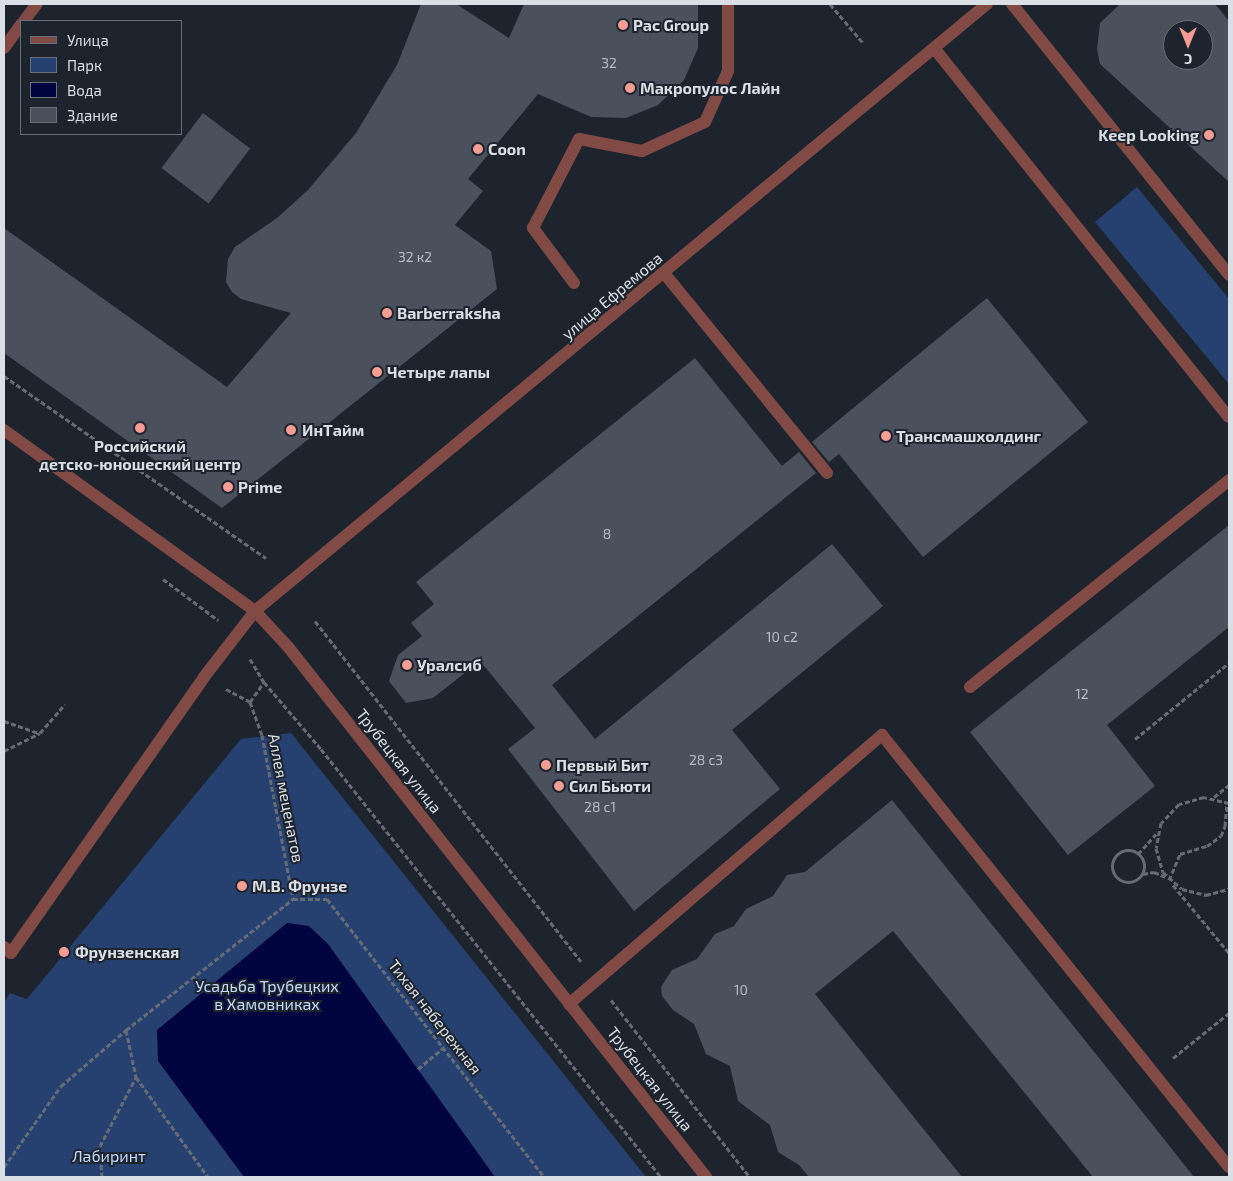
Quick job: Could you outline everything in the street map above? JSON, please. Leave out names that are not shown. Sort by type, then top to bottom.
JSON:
[{"type":"street","points":[[25,20],[37,4]]},
{"type":"street","points":[[574,284],[533,228],[579,139],[642,151],[705,122],[728,71],[728,4]]},
{"type":"street","name":"улица Ефремова","points":[[4,947],[11,953],[198,685],[255,611],[987,4]]},
{"type":"street","points":[[1012,4],[1229,275]]},
{"type":"street","points":[[4,48],[20,26]]},
{"type":"street","points":[[934,48],[1229,416]]},
{"type":"street","points":[[664,273],[827,473]]},
{"type":"street","name":"Трубецкая улица","points":[[4,430],[255,611],[289,648],[706,1177]]},
{"type":"street","points":[[970,687],[1229,480]]},
{"type":"street","points":[[570,1004],[882,735],[1229,1167]]},
{"type":"path","points":[[830,4],[864,44]]},
{"type":"path","points":[[4,376],[266,558]]},
{"type":"path","points":[[315,621],[750,1177]]},
{"type":"path","points":[[1134,739],[1229,663]]},
{"type":"path","name":"Аллея меценатов","points":[[293,899],[262,735],[250,702],[264,682],[321,749],[662,1177]]},
{"type":"path","points":[[4,751],[40,733],[65,704]]},
{"type":"path","points":[[4,721],[40,733]]},
{"type":"path","points":[[1213,798],[1229,785]]},
{"type":"path","points":[[1138,854],[1148,847],[1166,815],[1179,804],[1196,798],[1213,798],[1228,802],[1225,826],[1220,836],[1208,846],[1180,854],[1169,879]]},
{"type":"path","points":[[1158,831],[1157,856],[1169,879],[1229,953]]},
{"type":"path","points":[[1143,874],[1144,865],[1138,854],[1125,850],[1117,854],[1112,870],[1116,878],[1128,883],[1143,874],[1154,872],[1169,879],[1182,889],[1198,894],[1214,894],[1229,889]]},
{"type":"path","points":[[4,1167],[61,1086],[126,1030],[293,899]]},
{"type":"path","name":"Тихая набережная","points":[[293,899],[327,899],[544,1177]]},
{"type":"path","points":[[1154,1073],[1229,1013]]},
{"type":"path","points":[[126,1030],[136,1077],[208,1177]]},
{"type":"path","points":[[418,1069],[443,1048]]},
{"type":"path","points":[[102,1177],[100,1146],[136,1077]]},
{"type":"green space","points":[[1137,187],[1229,299],[1229,384],[1095,222]]},
{"type":"green space","name":"Усадьба Трубецких в Хамовниках","points":[[291,733],[646,1177],[4,1177],[4,1002],[10,993],[27,999],[241,739]]},
{"type":"water","points":[[287,923],[309,926],[328,944],[495,1177],[244,1177],[158,1061],[157,1030]]},
{"type":"building","points":[[421,4],[456,4],[509,38],[524,4],[698,4],[698,48],[684,80],[658,105],[626,118],[591,117],[538,94],[468,179],[483,191],[455,225],[491,251],[497,289],[222,508],[4,353],[4,228],[227,387],[291,313],[241,299],[232,292],[226,282],[228,259],[235,247],[277,218],[308,190],[356,133],[397,65]]},
{"type":"building","points":[[1120,4],[1215,4],[1229,21],[1229,182],[1100,64],[1097,49],[1100,23]]},
{"type":"building","points":[[203,113],[250,149],[209,204],[161,168]]},
{"type":"building","points":[[987,298],[1088,422],[923,557],[839,454],[829,462],[812,442]]},
{"type":"building","points":[[695,358],[782,466],[799,452],[816,473],[552,685],[595,739],[832,544],[883,606],[732,730],[780,789],[634,911],[508,749],[535,728],[480,661],[433,698],[406,703],[389,681],[398,655],[422,636],[411,623],[434,604],[416,582]]},
{"type":"building","points":[[1229,525],[1229,627],[1107,725],[1155,786],[1068,855],[970,732]]},
{"type":"building","points":[[892,800],[1194,1177],[1093,1177],[893,931],[815,994],[962,1177],[809,1177],[799,1165],[778,1152],[770,1125],[738,1101],[730,1066],[706,1054],[694,1024],[673,1010],[662,996],[661,987],[672,970],[697,959],[715,934],[734,926],[746,909],[773,896],[787,875],[805,872]]},
{"type":"place","name":"Pac Group","points":[[623,25]]},
{"type":"place","name":"Макропулос Лайн","points":[[630,88]]},
{"type":"place","name":"Keep Looking","points":[[1209,135]]},
{"type":"place","name":"Coon","points":[[478,149]]},
{"type":"place","name":"Barberraksha","points":[[387,313]]},
{"type":"place","name":"Четыре лапы","points":[[377,372]]},
{"type":"place","name":"Российский детско-юношеский центр","points":[[140,428]]},
{"type":"place","name":"ИнТайм","points":[[291,430]]},
{"type":"place","name":"Трансмашхолдинг","points":[[886,436]]},
{"type":"place","name":"Prime","points":[[228,487]]},
{"type":"place","name":"Уралсиб","points":[[407,665]]},
{"type":"place","name":"Первый Бит","points":[[546,765]]},
{"type":"place","name":"Сил Бьюти","points":[[559,786]]},
{"type":"place","name":"М.В. Фрунзе","points":[[242,886]]},
{"type":"place","name":"Фрунзенская","points":[[64,952]]},
{"type":"park label","name":"Лабиринт","points":[[109,1156]]}]
